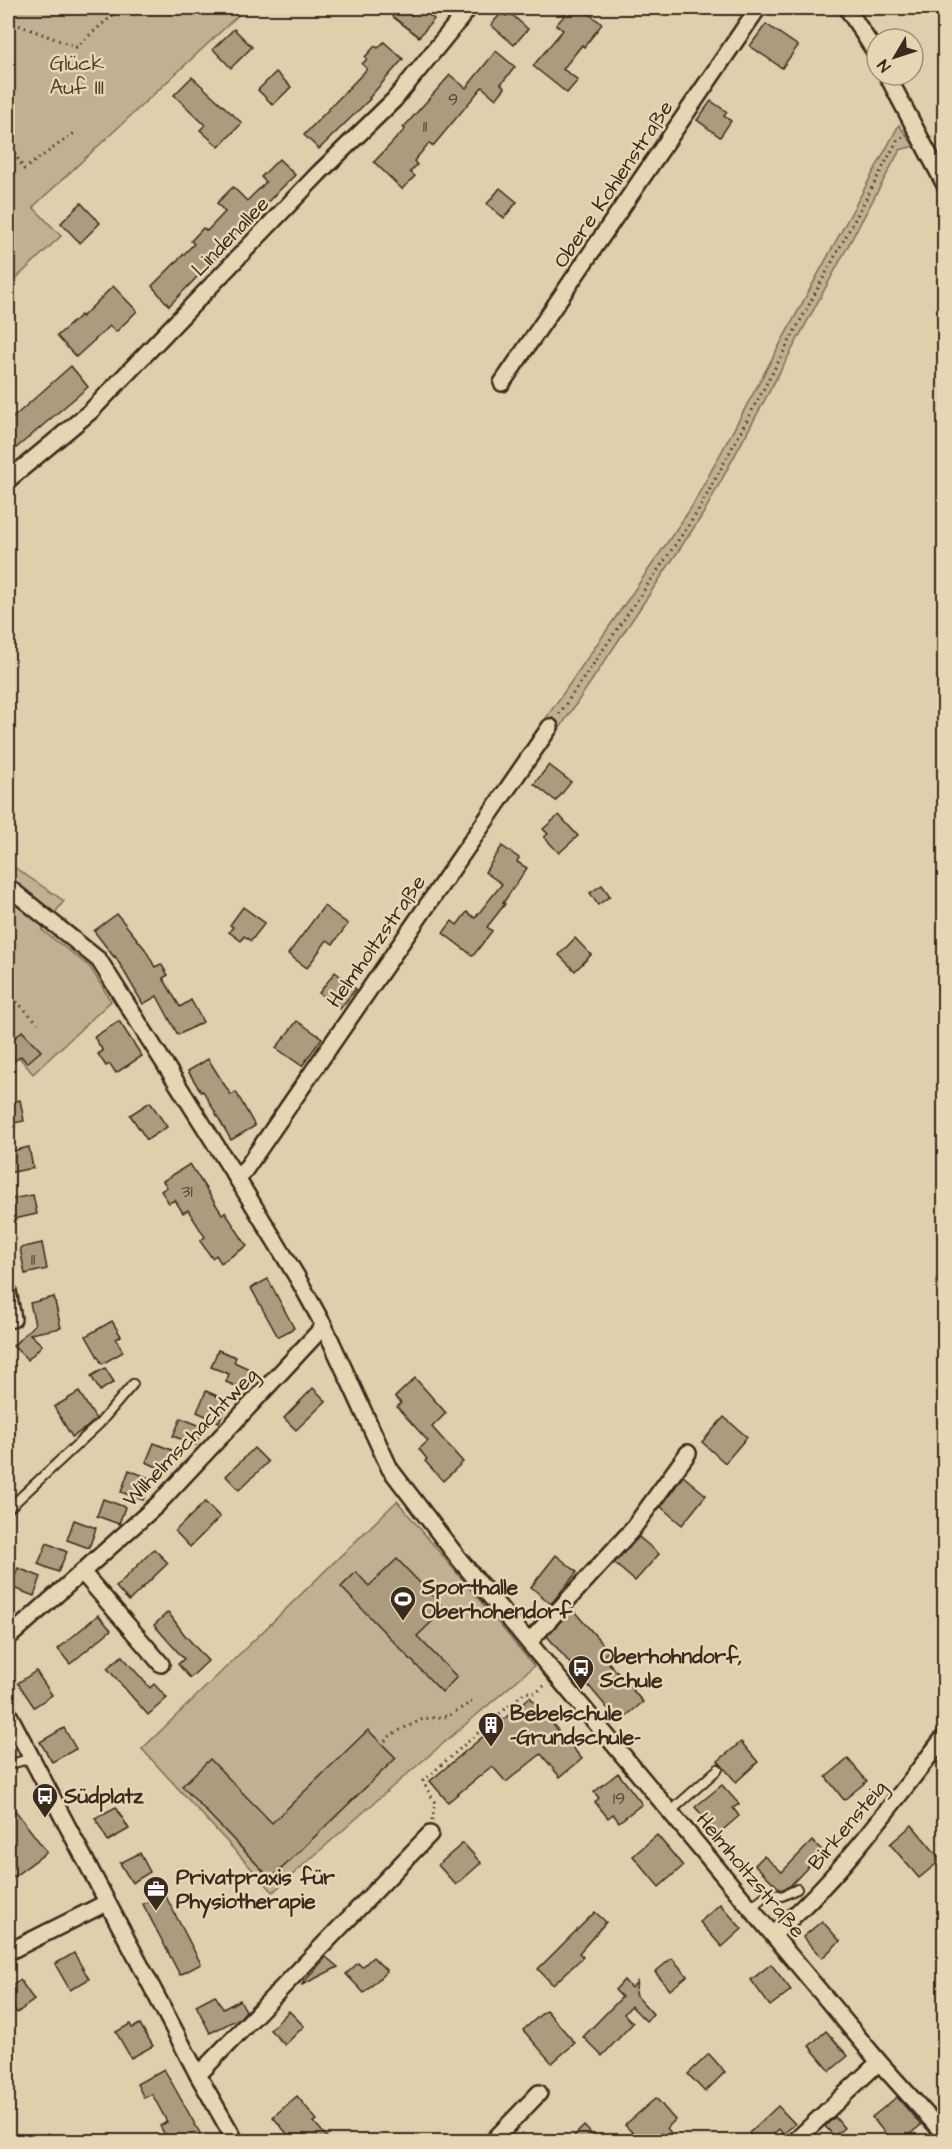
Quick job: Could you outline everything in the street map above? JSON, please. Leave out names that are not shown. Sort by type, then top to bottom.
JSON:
[{"type":"street","name":"Lindenallee","points":[[8,480],[92,411],[319,173],[394,99],[469,8]]},
{"type":"street","name":"Obere Kohlenstraße","points":[[502,383],[758,8]]},
{"type":"street","points":[[847,8],[865,37]]},
{"type":"street","points":[[893,87],[945,183]]},
{"type":"street","name":"Helmholtzstraße","points":[[238,1180],[550,727]]},
{"type":"street","name":"Helmholtzstraße","points":[[8,887],[99,960],[297,1277],[324,1326],[390,1469],[459,1559],[750,1908],[879,2062],[945,2134]]},
{"type":"street","points":[[8,1291],[13,1320]]},
{"type":"street","name":"Wilhelmschachtweg","points":[[8,1638],[157,1505],[324,1326]]},
{"type":"street","points":[[529,1642],[631,1531],[688,1454]]},
{"type":"street","points":[[82,1572],[161,1664]]},
{"type":"street","points":[[8,1713],[106,1904],[236,2142]]},
{"type":"street","name":"Birkensteig","points":[[774,1934],[803,1909],[862,1843],[945,1737]]},
{"type":"street","points":[[198,2076],[430,1834]]},
{"type":"street","points":[[8,1952],[106,1904]]},
{"type":"street","points":[[794,2142],[879,2062]]},
{"type":"street","points":[[492,2142],[539,2093]]},
{"type":"lane","points":[[8,1509],[99,1424],[133,1384]]},
{"type":"lane","points":[[8,1765],[31,1758]]},
{"type":"lane","points":[[670,1812],[718,1770]]},
{"type":"lane","points":[[750,1908],[769,1893],[782,1896],[797,1889]]},
{"type":"path","points":[[8,21],[76,47],[121,8]]},
{"type":"path","points":[[550,727],[697,513],[897,141],[915,129]]},
{"type":"path","points":[[8,143],[24,169],[77,131]]},
{"type":"path","points":[[8,993],[38,1023]]},
{"type":"path","points":[[430,1834],[435,1803],[423,1780],[525,1692],[536,1693],[558,1675]]},
{"type":"path","points":[[385,1742],[392,1734],[423,1719],[448,1716],[475,1700]]},
{"type":"green space","name":"Glück Auf III","points":[[8,8],[246,8],[33,207],[61,236],[8,286]]},
{"type":"green space","points":[[899,125],[914,146],[900,150],[703,514],[558,731],[544,721],[691,508]]},
{"type":"green space","points":[[8,863],[64,901],[42,930],[90,967],[111,1001],[33,1074],[8,1044]]},
{"type":"green space","points":[[397,1501],[534,1666],[273,1892],[142,1749]]},
{"type":"building","points":[[398,8],[411,15],[417,8],[420,8],[434,19],[419,37],[392,16]]},
{"type":"building","points":[[571,8],[581,8],[602,24],[563,69],[578,80],[567,93],[533,66],[563,30],[556,25]]},
{"type":"building","points":[[502,12],[506,16],[510,13],[528,29],[514,45],[491,25]]},
{"type":"building","points":[[766,24],[798,46],[782,68],[750,46]]},
{"type":"building","points":[[234,29],[252,47],[231,68],[213,49]]},
{"type":"building","points":[[384,42],[403,59],[370,99],[319,149],[304,135],[367,69],[362,64],[367,59],[365,57],[375,46],[378,48]]},
{"type":"building","points":[[496,51],[515,67],[501,84],[505,88],[496,99],[482,87],[433,146],[429,143],[414,161],[417,165],[410,172],[415,176],[402,189],[374,162],[450,75],[466,88]]},
{"type":"building","points":[[276,72],[291,87],[273,105],[258,90]]},
{"type":"building","points":[[192,77],[242,123],[219,147],[200,130],[205,125],[174,95]]},
{"type":"building","points":[[711,101],[727,112],[724,116],[731,121],[720,137],[697,120]]},
{"type":"building","points":[[279,159],[295,175],[226,243],[228,245],[169,306],[152,286],[194,244],[191,241],[203,228],[207,231],[225,212],[217,203],[233,187],[247,201],[266,182],[261,177]]},
{"type":"building","points":[[500,188],[517,202],[504,218],[487,204]]},
{"type":"building","points":[[81,203],[100,223],[80,243],[61,223]]},
{"type":"building","points":[[113,286],[137,311],[116,332],[110,326],[76,357],[57,336],[81,315],[82,317]]},
{"type":"building","points":[[71,366],[88,387],[8,455],[8,422]]},
{"type":"building","points":[[549,765],[571,782],[556,801],[534,784]]},
{"type":"building","points":[[559,815],[578,836],[559,853],[544,837],[548,834],[543,829]]},
{"type":"building","points":[[502,846],[519,858],[517,862],[527,868],[503,903],[505,904],[487,927],[492,931],[473,956],[443,933],[452,921],[457,925],[467,912],[475,918],[502,884],[485,872]]},
{"type":"building","points":[[602,885],[610,896],[598,905],[590,893]]},
{"type":"building","points":[[324,906],[348,924],[333,944],[327,940],[307,968],[288,954]]},
{"type":"building","points":[[243,907],[265,923],[251,941],[244,936],[241,941],[229,932],[233,927],[230,925]]},
{"type":"building","points":[[117,914],[145,949],[155,967],[161,964],[168,975],[163,978],[180,1007],[191,1000],[203,1022],[178,1035],[157,996],[143,1004],[115,956],[94,931]]},
{"type":"building","points":[[575,938],[591,955],[575,971],[559,955]]},
{"type":"building","points":[[335,972],[356,989],[340,1009],[319,993]]},
{"type":"building","points":[[119,1021],[142,1056],[116,1073],[110,1064],[106,1066],[98,1054],[103,1051],[94,1037]]},
{"type":"building","points":[[297,1021],[322,1038],[302,1066],[276,1048]]},
{"type":"building","points":[[22,1031],[41,1051],[27,1063],[21,1056],[8,1066],[8,1044]]},
{"type":"building","points":[[208,1059],[231,1095],[236,1092],[255,1126],[231,1140],[203,1091],[201,1092],[188,1071]]},
{"type":"building","points":[[20,1100],[24,1121],[8,1124],[8,1102]]},
{"type":"building","points":[[150,1102],[167,1127],[147,1140],[130,1115]]},
{"type":"building","points":[[29,1147],[33,1168],[8,1173],[8,1152]]},
{"type":"building","points":[[190,1164],[222,1214],[225,1212],[247,1246],[221,1263],[216,1255],[212,1258],[200,1241],[205,1237],[188,1210],[183,1213],[175,1200],[169,1203],[161,1191],[167,1187],[163,1181]]},
{"type":"building","points":[[33,1195],[37,1214],[14,1219],[10,1199]]},
{"type":"building","points":[[42,1243],[47,1269],[25,1274],[20,1248]]},
{"type":"building","points":[[268,1279],[294,1328],[278,1337],[251,1288]]},
{"type":"building","points":[[54,1297],[61,1328],[30,1334],[42,1345],[28,1360],[13,1346],[35,1324],[30,1303]]},
{"type":"building","points":[[112,1321],[121,1336],[116,1339],[123,1352],[102,1364],[86,1336]]},
{"type":"building","points":[[218,1350],[236,1357],[234,1362],[254,1371],[245,1390],[226,1382],[229,1374],[211,1367]]},
{"type":"building","points":[[105,1368],[114,1382],[100,1391],[91,1376]]},
{"type":"building","points":[[415,1378],[446,1413],[432,1427],[463,1462],[443,1481],[425,1461],[427,1459],[419,1449],[428,1441],[397,1407],[401,1403],[395,1397]]},
{"type":"building","points":[[313,1388],[326,1401],[296,1430],[284,1418]]},
{"type":"building","points":[[206,1391],[228,1401],[219,1422],[197,1412]]},
{"type":"building","points":[[79,1392],[96,1419],[72,1437],[54,1407]]},
{"type":"building","points":[[724,1417],[747,1437],[725,1463],[702,1442]]},
{"type":"building","points":[[181,1418],[203,1427],[196,1445],[173,1436]]},
{"type":"building","points":[[154,1443],[174,1451],[166,1471],[146,1462]]},
{"type":"building","points":[[254,1448],[268,1462],[239,1490],[226,1476]]},
{"type":"building","points":[[129,1470],[151,1479],[143,1500],[121,1492]]},
{"type":"building","points":[[683,1476],[706,1495],[682,1525],[661,1507]]},
{"type":"building","points":[[103,1499],[125,1507],[119,1524],[97,1516]]},
{"type":"building","points":[[205,1502],[220,1517],[190,1547],[175,1531]]},
{"type":"building","points":[[74,1520],[96,1528],[89,1548],[67,1540]]},
{"type":"building","points":[[639,1537],[659,1554],[635,1581],[614,1563]]},
{"type":"building","points":[[47,1543],[67,1552],[58,1572],[38,1564]]},
{"type":"building","points":[[154,1549],[168,1563],[129,1601],[116,1587]]},
{"type":"building","points":[[556,1555],[577,1572],[551,1604],[531,1587]]},
{"type":"building","name":"Sporthalle Oberhohendorf","points":[[397,1559],[445,1609],[417,1636],[457,1677],[442,1692],[341,1587],[356,1572],[369,1586]]},
{"type":"building","points":[[18,1568],[41,1577],[34,1596],[11,1587]]},
{"type":"building","points":[[572,1609],[609,1651],[603,1656],[643,1702],[619,1722],[547,1636]]},
{"type":"building","points":[[168,1612],[208,1661],[190,1678],[178,1664],[184,1659],[154,1625]]},
{"type":"building","points":[[98,1615],[111,1630],[70,1664],[58,1649]]},
{"type":"building","points":[[122,1656],[150,1688],[154,1684],[167,1698],[148,1715],[107,1668]]},
{"type":"building","points":[[36,1671],[52,1695],[34,1707],[18,1683]]},
{"type":"building","name":"Bebelschule -Grundschule-","points":[[530,1697],[582,1759],[560,1777],[541,1754],[506,1782],[492,1766],[448,1802],[430,1781]]},
{"type":"building","points":[[64,1728],[76,1749],[52,1762],[40,1742]]},
{"type":"building","points":[[368,1730],[396,1758],[271,1879],[182,1786],[210,1759],[272,1823]]},
{"type":"building","points":[[741,1742],[758,1762],[736,1782],[718,1761]]},
{"type":"building","points":[[848,1759],[867,1781],[844,1800],[826,1777]]},
{"type":"building","points":[[618,1773],[642,1804],[619,1822],[613,1814],[608,1818],[595,1802],[599,1798],[594,1792]]},
{"type":"building","points":[[722,1785],[739,1804],[733,1808],[739,1816],[718,1834],[695,1807]]},
{"type":"building","points":[[8,1801],[47,1852],[8,1881]]},
{"type":"building","points":[[116,1807],[129,1829],[108,1841],[95,1818]]},
{"type":"building","points":[[912,1825],[941,1860],[919,1878],[890,1844]]},
{"type":"building","points":[[657,1835],[683,1866],[659,1887],[633,1856]]},
{"type":"building","points":[[812,1841],[823,1851],[790,1886],[781,1890],[755,1865],[764,1856],[782,1872]]},
{"type":"building","points":[[463,1843],[481,1863],[456,1885],[438,1865]]},
{"type":"building","points":[[140,1853],[150,1872],[132,1883],[120,1863]]},
{"type":"building","points":[[164,1893],[201,1964],[180,1975],[143,1904]]},
{"type":"building","points":[[720,1904],[742,1929],[722,1947],[700,1922]]},
{"type":"building","points":[[595,1912],[606,1922],[579,1953],[583,1957],[553,1985],[538,1969]]},
{"type":"building","points":[[822,1921],[840,1941],[822,1958],[803,1937]]},
{"type":"building","points":[[74,1953],[89,1979],[70,1990],[55,1964]]},
{"type":"building","points":[[326,1957],[338,1967],[302,1985],[302,1984]]},
{"type":"building","points":[[373,1957],[387,1971],[364,1993],[346,1974],[358,1963],[362,1967]]},
{"type":"building","points":[[672,1958],[687,1976],[670,1990],[655,1972]]},
{"type":"building","points":[[771,1964],[791,1990],[770,2006],[751,1980]]},
{"type":"building","points":[[20,1980],[34,2000],[17,2013],[8,2000],[8,1989]]},
{"type":"building","points":[[624,1980],[631,1988],[637,1982],[635,1994],[653,2014],[646,2021],[631,2006],[624,2014],[633,2023],[602,2056],[583,2037],[622,1997],[615,1990]]},
{"type":"building","points":[[215,1995],[223,2009],[240,2000],[246,2011],[240,2018],[210,2033],[196,2005]]},
{"type":"building","points":[[546,2010],[575,2043],[552,2063],[523,2030]]},
{"type":"building","points":[[289,2011],[304,2026],[285,2045],[270,2030]]},
{"type":"building","points":[[130,2024],[132,2028],[140,2024],[153,2046],[131,2058],[116,2032]]},
{"type":"building","points":[[826,2031],[848,2056],[830,2071],[809,2046]]},
{"type":"building","points":[[709,2054],[725,2072],[705,2092],[688,2074]]},
{"type":"building","points":[[164,2069],[201,2135],[189,2142],[169,2142],[160,2126],[167,2122],[152,2094],[144,2098],[137,2084]]},
{"type":"building","points":[[297,2096],[317,2120],[314,2122],[331,2142],[294,2142],[273,2117]]},
{"type":"building","points":[[897,2097],[921,2125],[900,2142],[892,2142],[872,2117]]},
{"type":"building","points":[[656,2098],[675,2120],[667,2128],[673,2136],[667,2142],[641,2142],[625,2125]]},
{"type":"building","points":[[778,2106],[795,2124],[783,2134],[779,2129],[765,2142],[757,2142],[749,2133]]},
{"type":"building","points":[[835,2117],[844,2128],[834,2136],[825,2126]]},
{"type":"building","points":[[584,2126],[599,2142],[568,2142]]},
{"type":"place","name":"Sporthalle Oberhohendorf","points":[[403,1622]]},
{"type":"place","name":"Oberhohndorf, Schule","points":[[581,1691]]},
{"type":"place","name":"Bebelschule -Grundschule-","points":[[491,1748]]},
{"type":"place","name":"Südplatz","points":[[45,1819]]},
{"type":"place","name":"Privatpraxis für Physiotherapie","points":[[156,1912]]}]
